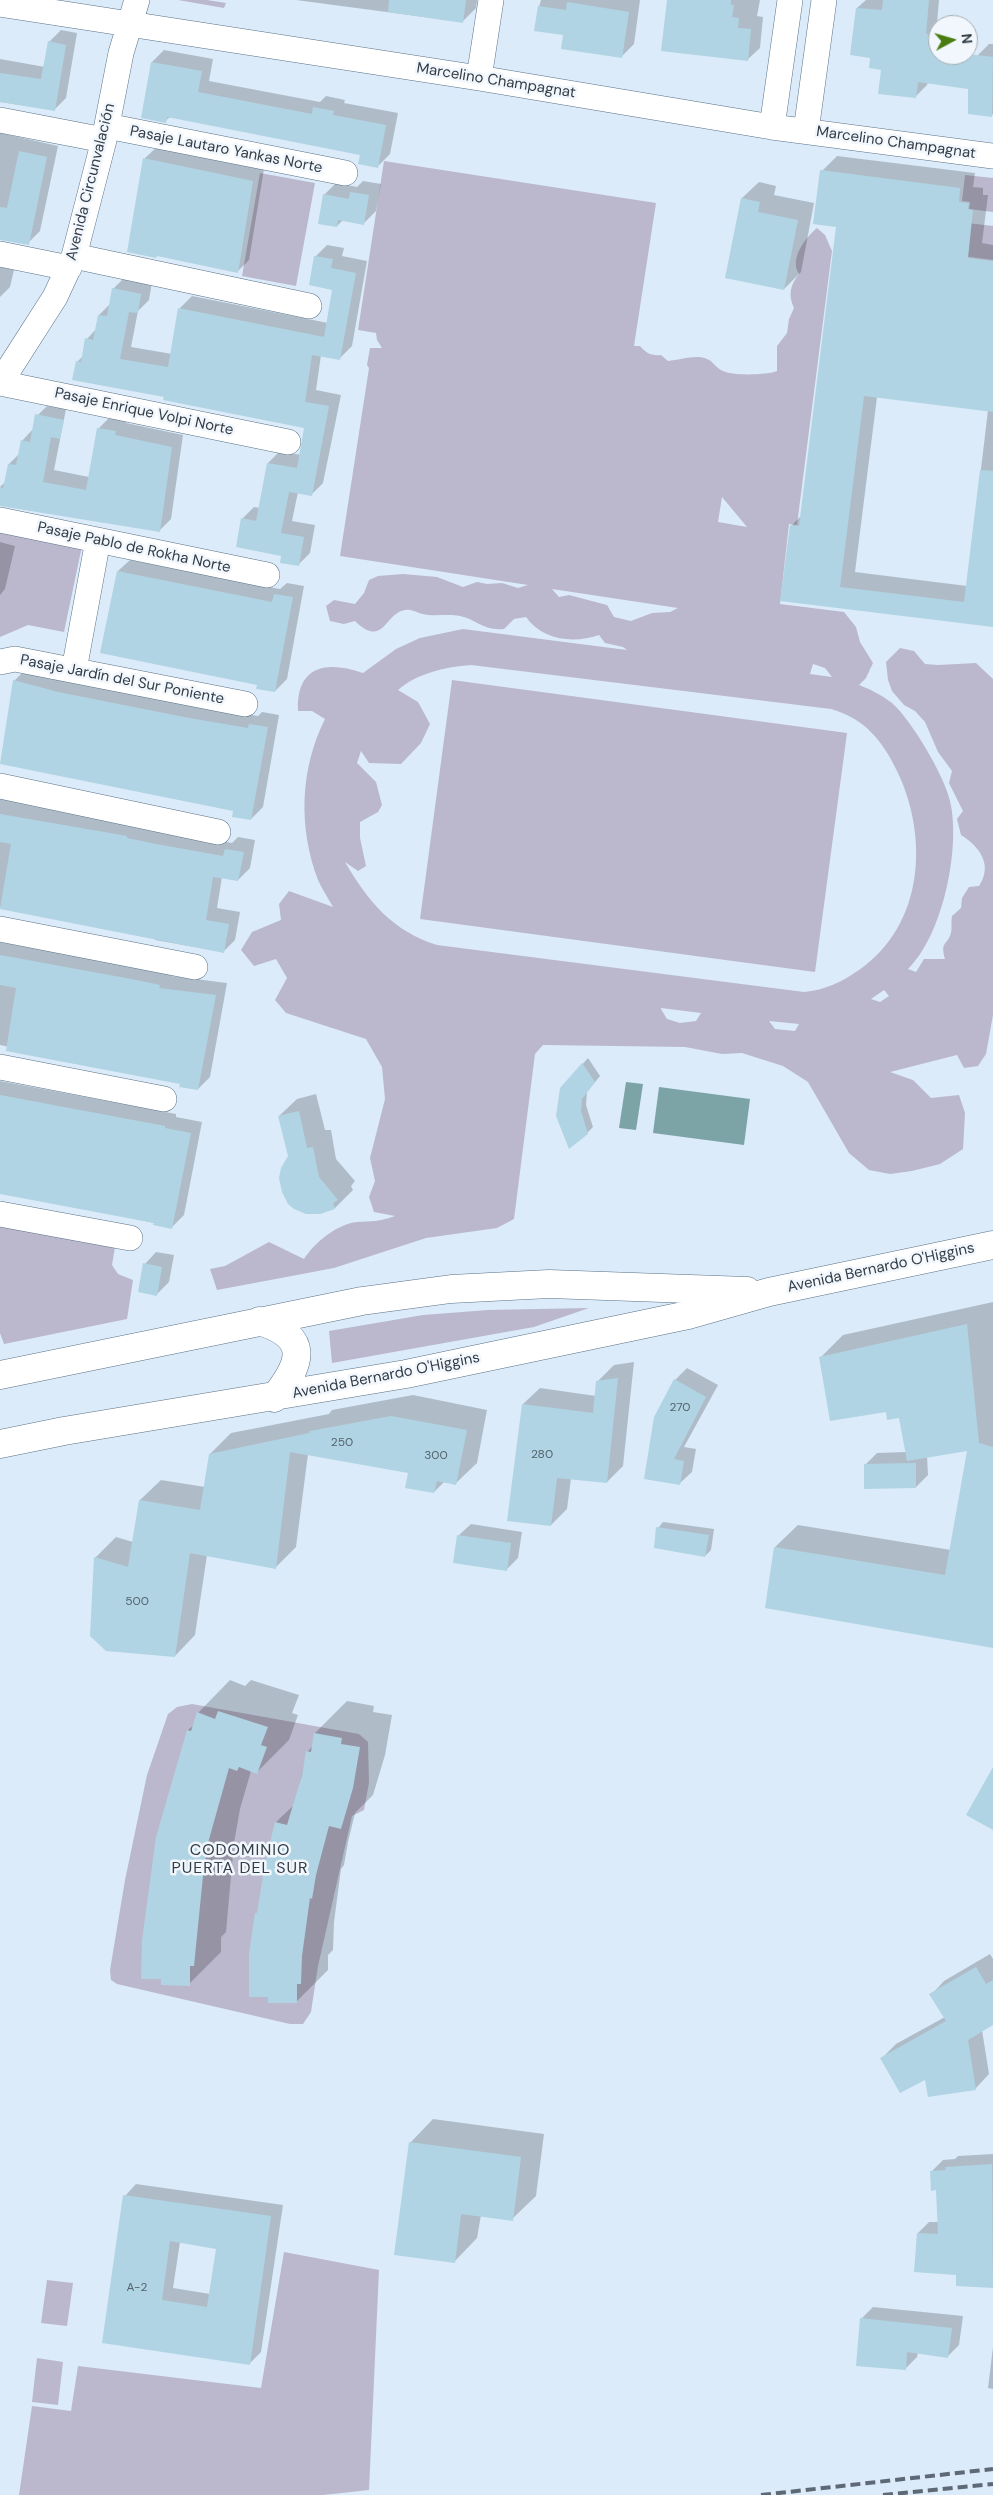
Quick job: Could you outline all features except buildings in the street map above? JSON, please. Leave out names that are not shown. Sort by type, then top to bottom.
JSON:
[{"type":"main road","name":"Avenida Bernardo O'Higgins","points":[[0,1444],[64,1430],[274,1398],[406,1374],[688,1315],[769,1292],[993,1245]]},
{"type":"main road","name":"Avenida Bernardo O'Higgins","points":[[0,1375],[259,1321],[407,1294],[500,1285],[548,1284],[769,1292]]},
{"type":"main road","points":[[259,1321],[286,1334],[292,1341],[297,1353],[297,1360],[292,1374],[274,1398]]},
{"type":"street","name":"Avenida Circunvalación","points":[[0,383],[55,297],[72,262],[105,133],[121,53],[137,0]]},
{"type":"street","points":[[479,78],[491,0]]},
{"type":"street","points":[[772,127],[790,0]]},
{"type":"street","points":[[806,131],[824,0]]},
{"type":"street","name":"Marcelino Champagnat","points":[[0,4],[479,78],[772,127],[993,156]]},
{"type":"street","name":"Pasaje Lautaro Yankas Norte","points":[[0,120],[105,133],[345,173]]},
{"type":"street","points":[[0,254],[72,262],[308,306]]},
{"type":"street","name":"Pasaje Enrique Volpi Norte","points":[[0,383],[288,442]]},
{"type":"street","name":"Pasaje Pablo de Rokha Norte","points":[[0,520],[268,575]]},
{"type":"street","points":[[74,670],[98,540]]},
{"type":"street","name":"Pasaje Jardín del Sur Poniente","points":[[0,662],[15,659],[245,704]]},
{"type":"street","points":[[0,786],[218,832]]},
{"type":"street","points":[[0,929],[195,967]]},
{"type":"street","points":[[0,1067],[164,1099]]},
{"type":"street","points":[[0,1214],[130,1238]]},
{"type":"shaded area","points":[[178,0],[207,0],[226,3],[224,8]]},
{"type":"shaded area","points":[[384,161],[656,203],[634,346],[640,346],[652,354],[661,355],[668,361],[693,357],[703,358],[728,373],[750,374],[777,371],[777,346],[787,333],[789,319],[794,308],[791,294],[792,286],[799,274],[796,268],[797,255],[803,243],[817,228],[825,235],[832,251],[797,525],[789,524],[780,604],[844,612],[856,627],[860,642],[873,663],[866,678],[859,685],[885,698],[900,711],[918,735],[947,790],[953,820],[951,865],[940,913],[931,935],[920,954],[908,969],[916,972],[924,959],[945,959],[943,949],[951,933],[952,916],[961,908],[962,898],[969,887],[979,886],[985,871],[979,851],[961,835],[957,819],[963,811],[949,783],[952,771],[938,752],[925,722],[915,711],[904,705],[892,691],[888,680],[886,662],[900,648],[914,651],[925,664],[976,663],[993,679],[993,1015],[986,1054],[978,1066],[964,1068],[957,1055],[890,1072],[913,1080],[931,1098],[959,1095],[965,1113],[963,1149],[940,1164],[912,1171],[890,1174],[869,1170],[849,1153],[808,1082],[783,1066],[742,1053],[722,1054],[685,1047],[543,1045],[535,1054],[514,1219],[497,1228],[426,1238],[334,1268],[217,1290],[210,1269],[225,1266],[269,1242],[304,1259],[320,1241],[342,1226],[395,1216],[374,1212],[369,1197],[375,1181],[370,1158],[385,1099],[382,1067],[366,1039],[286,1013],[275,1000],[287,978],[276,959],[254,966],[241,950],[252,932],[281,920],[279,904],[289,891],[333,907],[318,880],[307,840],[305,819],[305,798],[311,758],[325,719],[312,711],[298,711],[302,684],[316,670],[326,667],[350,669],[363,673],[396,649],[420,638],[463,629],[627,650],[623,647],[605,643],[599,635],[589,638],[569,639],[549,635],[540,631],[526,617],[514,619],[504,629],[497,629],[486,627],[460,616],[426,615],[410,610],[402,611],[395,615],[385,626],[373,632],[365,629],[355,621],[344,624],[330,621],[326,606],[334,600],[355,604],[364,593],[369,580],[378,576],[403,574],[437,577],[463,587],[477,582],[487,584],[502,583],[518,588],[528,585],[340,556],[369,368],[367,365],[370,348],[382,348],[377,340],[376,333],[358,330]],"holes":[[[722,497],[747,527],[718,522]],[[552,589],[678,608],[670,612],[652,613],[631,621],[614,617],[607,605],[569,595],[559,597]],[[813,664],[825,668],[832,677],[810,674]],[[471,665],[831,709],[854,719],[871,732],[891,760],[907,797],[914,824],[916,851],[914,878],[908,905],[897,929],[881,951],[859,970],[833,985],[804,992],[437,945],[407,932],[394,923],[372,902],[345,862],[358,871],[366,866],[360,838],[360,822],[378,812],[382,805],[376,782],[357,763],[361,751],[369,763],[401,764],[421,743],[430,724],[418,702],[398,690],[423,675],[452,667]],[[884,990],[889,996],[880,1002],[871,999]],[[661,1008],[701,1013],[696,1021],[680,1023],[667,1019]],[[769,1021],[799,1024],[795,1031],[775,1029]]]},
{"type":"shaded area","points":[[260,173],[315,183],[296,286],[242,276]]},
{"type":"shaded area","points":[[965,175],[993,178],[993,212],[969,209],[970,202],[962,201]]},
{"type":"shaded area","points":[[967,223],[993,226],[993,260],[955,255]]},
{"type":"shaded area","points":[[0,529],[82,546],[64,632],[28,625],[0,637]]},
{"type":"shaded area","points":[[452,680],[847,733],[815,972],[420,919]]},
{"type":"shaded area","points":[[626,1082],[643,1084],[636,1130],[619,1128]]},
{"type":"shaded area","points":[[659,1087],[750,1099],[744,1145],[653,1133]]},
{"type":"shaded area","points":[[0,1223],[115,1247],[112,1265],[118,1274],[133,1280],[127,1319],[4,1344],[0,1333]]},
{"type":"shaded area","points":[[589,1308],[534,1327],[332,1363],[329,1331],[423,1315],[488,1310]]},
{"type":"shaded area","points":[[192,1704],[359,1734],[368,1742],[369,1783],[364,1810],[352,1816],[318,1966],[311,2012],[303,2024],[290,2024],[117,1984],[111,1980],[110,1970],[125,1880],[147,1775],[168,1714],[177,1707]]},
{"type":"shaded area","points":[[284,2252],[379,2270],[369,2490],[323,2495],[19,2495],[32,2406],[71,2411],[78,2366],[261,2388]]},
{"type":"shaded area","points":[[47,2280],[73,2283],[67,2326],[41,2323]]},
{"type":"shaded area","points":[[37,2358],[63,2362],[58,2405],[32,2402]]},
{"type":"railway","points":[[761,2495],[993,2469]]},
{"type":"railway","points":[[883,2495],[993,2484]]},
{"type":"district","name":"CODOMINIO PUERTA DEL SUR","points":[[240,1860]]}]
